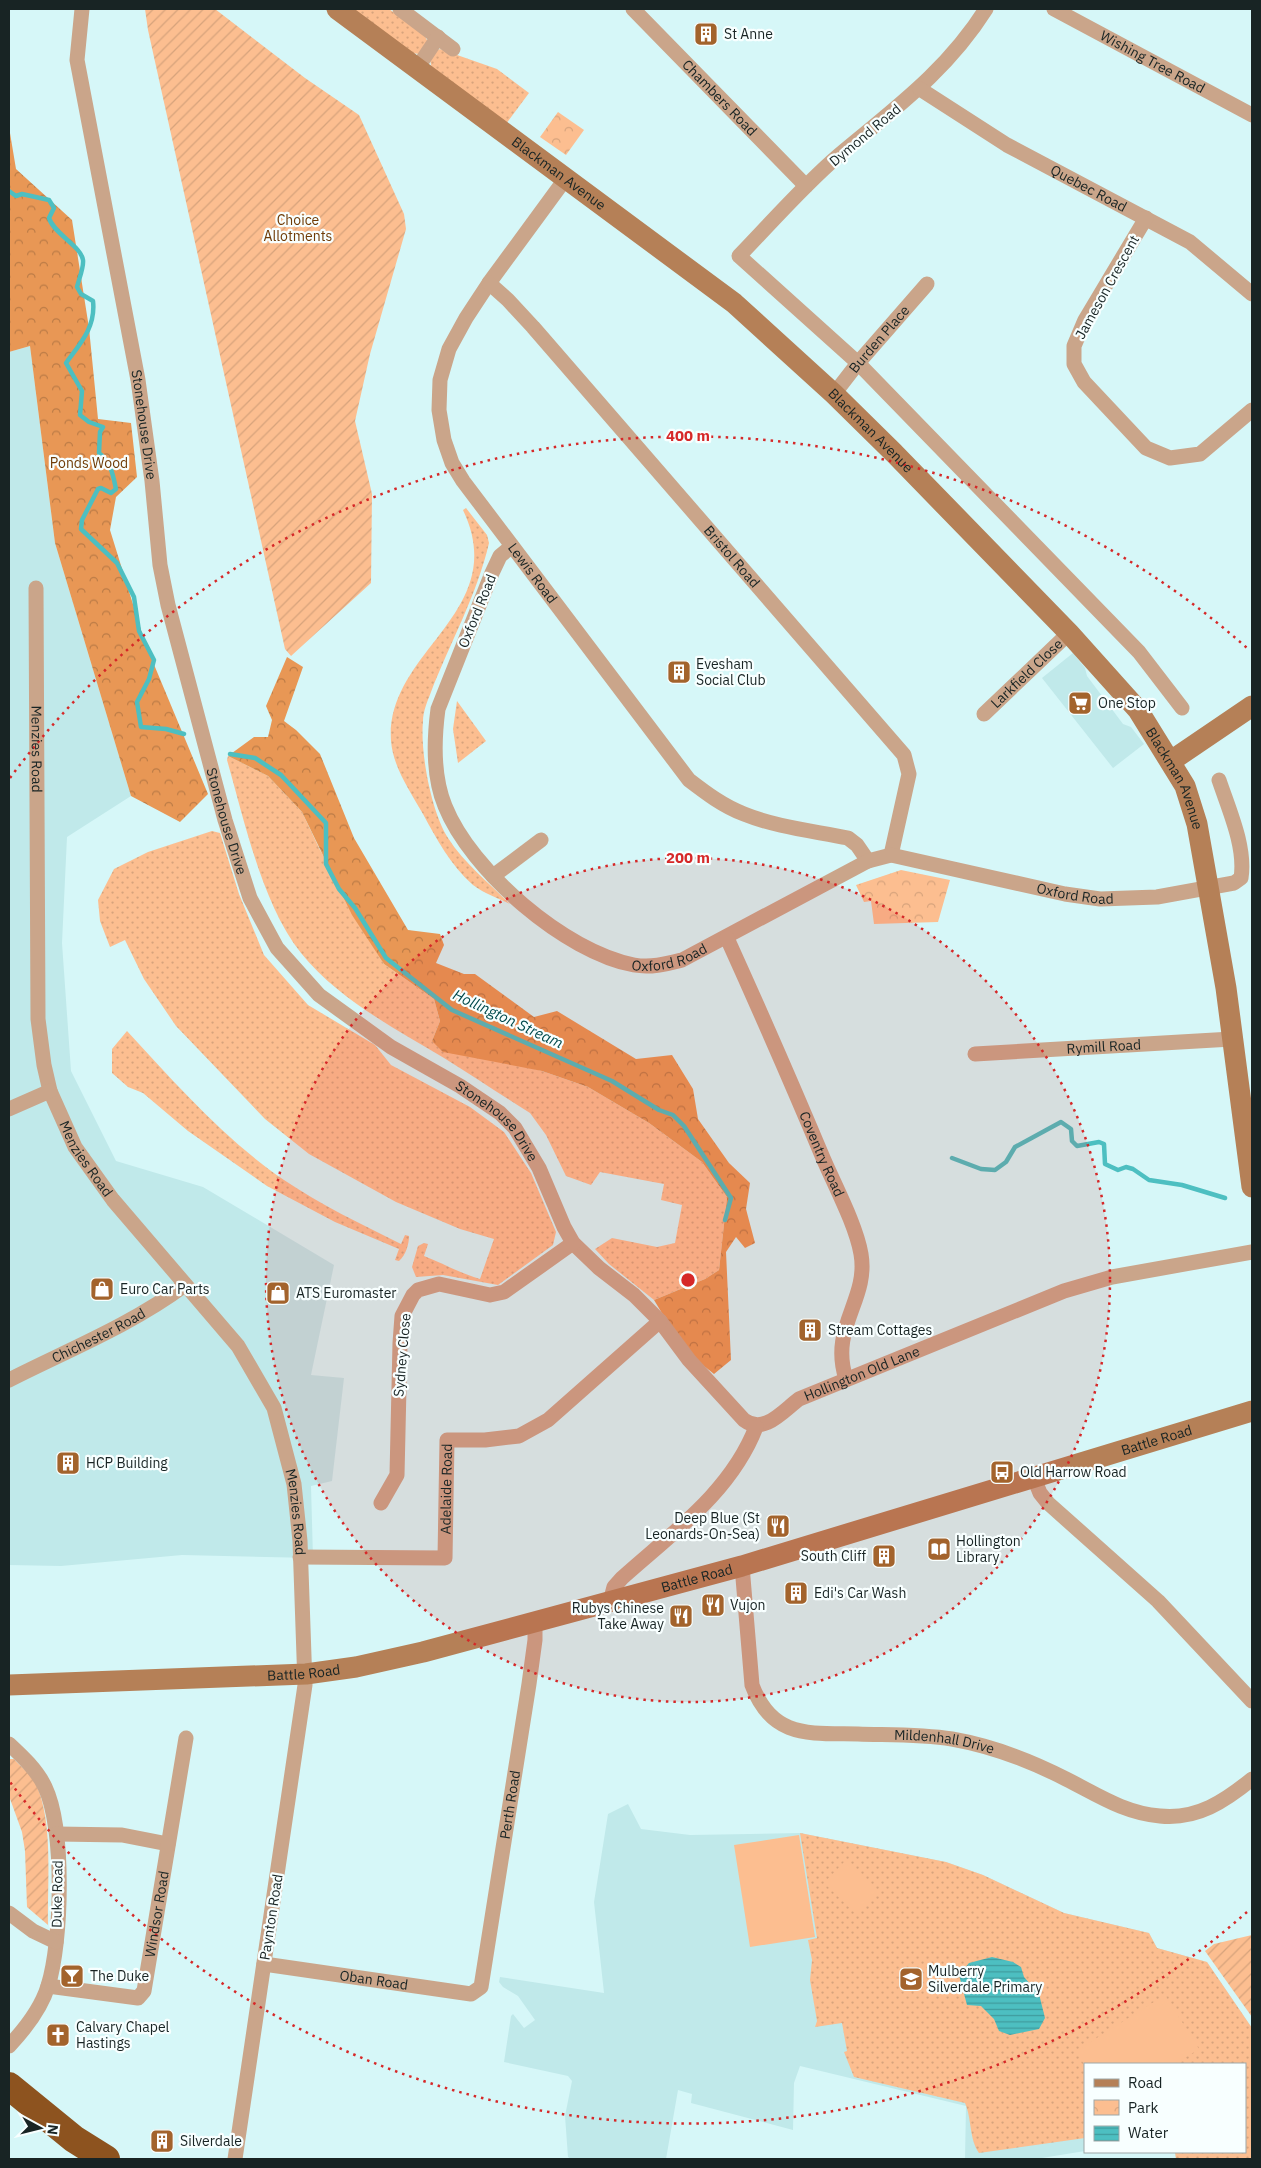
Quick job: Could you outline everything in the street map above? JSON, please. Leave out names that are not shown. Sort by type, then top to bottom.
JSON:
[{"type":"highway","points":[[9,2086],[58,2127],[106,2159]]},
{"type":"street","name":"Stonehouse Drive","points":[[82,9],[77,60],[138,380],[152,481],[160,565],[191,694],[250,898],[277,948],[319,996],[391,1047],[460,1086],[500,1113],[515,1128],[539,1168],[564,1227],[573,1243],[599,1268],[634,1295],[660,1321],[689,1360],[744,1420],[756,1426]]},
{"type":"street","name":"Blackman Avenue","points":[[338,9],[734,303],[834,394],[894,453],[1069,633],[1138,710],[1185,786],[1197,824],[1232,1039],[1252,1187]]},
{"type":"street","points":[[400,9],[453,49]]},
{"type":"street","name":"Chambers Road","points":[[633,9],[806,186]]},
{"type":"street","name":"Dymond Road","points":[[858,363],[739,256],[806,186],[837,157],[920,89],[974,28],[986,9]]},
{"type":"street","name":"Wishing Tree Road","points":[[1054,9],[1252,115]]},
{"type":"street","points":[[418,67],[438,37]]},
{"type":"street","name":"Quebec Road","points":[[920,89],[1007,145],[1190,242],[1252,294]]},
{"type":"street","name":"Lewis Road","points":[[566,178],[489,283],[466,318],[450,349],[440,380],[439,410],[444,440],[452,463],[688,780],[714,799],[744,814],[782,825],[848,838],[857,845],[868,861]]},
{"type":"street","name":"Jameson Crescent","points":[[1146,218],[1086,320],[1074,346],[1074,364],[1084,382],[1146,448],[1170,458],[1200,454],[1252,410]]},
{"type":"street","name":"Bristol Road","points":[[489,283],[533,327],[904,755],[909,774],[891,855]]},
{"type":"street","name":"Burden Place","points":[[834,394],[858,363],[927,284]]},
{"type":"street","points":[[858,363],[1139,652],[1182,708]]},
{"type":"street","name":"Oxford Road","points":[[512,546],[500,556],[445,685],[438,709],[435,729],[440,791],[444,805],[465,844],[493,876],[522,904],[588,948],[611,959],[634,965],[656,966],[682,960],[727,938],[868,861],[891,855],[1065,894],[1100,898],[1135,899],[1209,889]]},
{"type":"street","name":"Menzies Road","points":[[36,588],[38,1020],[44,1065],[50,1091],[75,1147],[113,1200],[238,1346],[274,1408],[294,1484],[306,1674]]},
{"type":"street","name":"Larkfield Close","points":[[984,714],[1069,633]]},
{"type":"street","points":[[1171,761],[1252,706]]},
{"type":"street","points":[[1209,889],[1234,883],[1241,878],[1242,867],[1237,836],[1219,780]]},
{"type":"street","points":[[493,876],[541,840]]},
{"type":"street","name":"Coventry Road","points":[[727,938],[794,1089],[849,1219],[861,1254],[859,1286],[845,1327],[840,1351],[846,1379]]},
{"type":"street","name":"Rymill Road","points":[[976,1054],[1232,1039]]},
{"type":"street","points":[[9,1109],[50,1091]]},
{"type":"street","name":"Sydney Close","points":[[381,1503],[397,1475],[402,1316],[412,1295],[418,1290],[439,1284],[490,1295],[504,1292],[573,1243]]},
{"type":"street","name":"Hollington Old Lane","points":[[756,1426],[764,1426],[799,1399],[1064,1291],[1112,1277],[1252,1252]]},
{"type":"street","name":"Chichester Road","points":[[9,1380],[131,1320],[158,1305],[185,1286]]},
{"type":"street","name":"Adelaide Road","points":[[300,1557],[445,1558],[447,1440],[485,1440],[518,1436],[548,1420],[660,1321]]},
{"type":"street","name":"Battle Road","points":[[9,1685],[306,1674],[331,1672],[423,1652],[742,1566],[1252,1411]]},
{"type":"street","points":[[610,1602],[614,1587],[622,1578],[709,1500],[749,1444],[756,1426]]},
{"type":"street","points":[[1034,1478],[1040,1493],[1048,1503],[1158,1601],[1252,1701]]},
{"type":"street","name":"Mildenhall Drive","points":[[742,1566],[752,1685],[758,1702],[771,1717],[791,1728],[810,1734],[920,1736],[962,1742],[1032,1763],[1132,1812],[1162,1817],[1191,1815],[1216,1805],[1252,1780]]},
{"type":"street","name":"Perth Road","points":[[481,1988],[535,1640],[534,1622]]},
{"type":"street","name":"Paynton Road","points":[[235,2159],[303,1705],[306,1674]]},
{"type":"street","name":"Windsor Road","points":[[48,1986],[138,1998],[144,1992],[186,1738]]},
{"type":"street","name":"Duke Road","points":[[9,1745],[32,1767],[45,1786],[57,1834],[56,1942],[48,1986],[40,2006],[9,2046]]},
{"type":"street","points":[[57,1834],[122,1835],[168,1844]]},
{"type":"street","points":[[9,1913],[33,1932],[56,1942]]},
{"type":"street","name":"Oban Road","points":[[264,1964],[471,1994],[481,1988]]},
{"type":"shaded area","points":[[30,346],[55,543],[131,796],[67,837],[62,943],[71,1071],[116,1161],[203,1187],[334,1265],[311,1375],[344,1378],[332,1481],[311,1486],[313,1558],[182,1555],[61,1566],[9,1565],[9,352]]},
{"type":"shaded area","points":[[1073,653],[1085,668],[1087,676],[1123,724],[1131,727],[1144,744],[1113,768],[1042,678]]},
{"type":"shaded area","name":"Mulberry Silverdale Primary","points":[[628,1804],[641,1829],[690,1835],[800,1833],[946,1862],[983,1875],[1064,1913],[1149,1933],[1157,1948],[1207,1962],[1252,2028],[1252,2159],[1176,2159],[1175,2153],[1246,2153],[1246,2063],[1084,2063],[1084,2151],[1042,2158],[965,2159],[966,2106],[800,2066],[794,2083],[793,2130],[691,2103],[692,2094],[678,2090],[666,2159],[571,2159],[568,2157],[565,2116],[572,2081],[568,2076],[504,2062],[511,2016],[513,2014],[524,2028],[535,2020],[518,1996],[503,1987],[499,1982],[500,1977],[604,1993],[594,1902],[608,1814]]},
{"type":"green space","name":"Choice Allotments","points":[[145,9],[215,9],[305,78],[359,115],[404,214],[406,229],[370,354],[355,421],[372,494],[371,583],[291,656],[285,649],[148,30]]},
{"type":"green space","points":[[352,9],[389,9],[424,34],[428,42],[419,54],[412,53]]},
{"type":"green space","points":[[440,49],[497,69],[529,93],[506,124],[432,69],[430,60],[436,51]]},
{"type":"green space","points":[[558,112],[584,130],[566,155],[540,137]]},
{"type":"green space","name":"Ponds Wood","points":[[9,127],[16,169],[72,220],[89,328],[98,419],[131,423],[137,477],[116,497],[110,530],[145,643],[208,794],[180,822],[131,796],[55,543],[30,346],[9,352]]},
{"type":"green space","points":[[466,508],[487,535],[489,543],[478,581],[426,706],[423,717],[423,749],[436,813],[448,838],[469,864],[510,904],[473,885],[451,861],[403,779],[392,751],[394,709],[407,681],[460,604],[472,577],[474,546],[463,510]]},
{"type":"green space","points":[[287,657],[303,667],[284,721],[320,754],[354,838],[408,930],[440,934],[444,945],[436,963],[464,974],[475,974],[534,1017],[557,1011],[636,1059],[672,1055],[693,1089],[698,1119],[729,1163],[750,1183],[746,1209],[755,1243],[745,1248],[736,1237],[726,1252],[731,1360],[714,1374],[688,1350],[654,1300],[705,1279],[719,1270],[727,1197],[702,1162],[649,1123],[588,1087],[542,1071],[443,1052],[432,1041],[440,1021],[434,999],[384,964],[352,915],[302,812],[268,776],[228,756],[254,737],[268,737],[272,720],[266,706]]},
{"type":"green space","points":[[457,701],[486,741],[458,763],[453,729]]},
{"type":"green space","points":[[228,756],[268,776],[302,812],[320,850],[384,964],[434,999],[440,1021],[432,1041],[542,1071],[588,1087],[649,1123],[702,1162],[727,1197],[719,1270],[705,1279],[654,1300],[609,1264],[595,1249],[612,1238],[657,1247],[675,1243],[682,1205],[661,1200],[664,1184],[600,1172],[591,1185],[566,1176],[546,1135],[530,1113],[368,1012],[332,985],[316,969],[301,953],[287,933],[265,886],[248,834],[227,760]]},
{"type":"green space","points":[[212,831],[220,833],[239,894],[264,955],[308,1005],[375,1045],[391,1065],[470,1107],[504,1132],[531,1173],[556,1232],[553,1245],[498,1285],[443,1275],[416,1277],[412,1267],[418,1246],[424,1243],[428,1244],[424,1256],[480,1279],[494,1239],[460,1229],[396,1202],[309,1154],[265,1119],[176,1026],[144,979],[125,940],[110,947],[100,921],[98,900],[114,869],[148,852]]},
{"type":"green space","points":[[901,870],[950,880],[938,922],[874,924],[871,901],[864,902],[856,885]]},
{"type":"green space","points":[[127,1031],[182,1091],[221,1129],[284,1180],[356,1222],[401,1244],[405,1235],[409,1236],[404,1256],[399,1261],[395,1260],[399,1249],[335,1222],[267,1186],[188,1131],[143,1093],[128,1087],[112,1073],[112,1049]]},
{"type":"green space","points":[[9,1759],[14,1759],[35,1782],[45,1815],[48,1852],[48,1925],[27,1907],[25,1851],[22,1832],[9,1796]]},
{"type":"green space","points":[[800,1833],[946,1862],[983,1875],[1064,1913],[1149,1933],[1157,1948],[1207,1962],[1252,2028],[1252,2159],[1176,2159],[1175,2153],[1246,2153],[1246,2063],[1084,2063],[1084,2138],[979,2153],[972,2135],[965,2103],[854,2077],[844,2052],[847,2051],[842,2023],[815,2027],[817,2021],[810,1980],[812,1960],[808,1940],[817,1938]]},
{"type":"green space","points":[[799,1835],[815,1937],[750,1947],[734,1845]]},
{"type":"green space","points":[[845,1861],[877,1892],[856,1914],[824,1883]]},
{"type":"green space","points":[[1252,1935],[1252,2017],[1205,1951],[1214,1944]]},
{"type":"green space","points":[[1165,1995],[1199,2049],[1177,2063],[1084,2064],[1076,2051]]},
{"type":"water","points":[[992,1957],[1013,1962],[1021,1967],[1024,1977],[1039,1994],[1045,2018],[1039,2029],[1010,2035],[999,2031],[994,2019],[981,2006],[967,2005],[959,1975],[969,1963]]},
{"type":"waterway","name":"Hollington Stream","points":[[9,191],[16,196],[22,194],[49,200],[54,208],[49,218],[52,224],[78,250],[83,260],[77,287],[81,294],[93,301],[92,319],[86,335],[66,363],[82,391],[80,415],[89,422],[103,427],[100,432],[99,453],[109,465],[116,489],[111,493],[101,488],[98,489],[82,520],[81,529],[117,563],[134,597],[139,631],[154,660],[149,679],[137,702],[141,727],[166,729],[184,734]]},
{"type":"waterway","name":"Hollington Stream","points":[[230,754],[255,758],[281,775],[326,823],[326,864],[339,889],[355,908],[386,958],[452,1010],[612,1081],[659,1110],[673,1115],[684,1126],[731,1198],[725,1220]]},
{"type":"waterway","name":"Hollington Stream","points":[[952,1158],[981,1169],[995,1170],[1006,1162],[1015,1147],[1061,1122],[1071,1129],[1072,1141],[1077,1146],[1099,1142],[1104,1144],[1105,1164],[1118,1170],[1126,1167],[1133,1169],[1149,1180],[1182,1185],[1225,1198]]},
{"type":"place","name":"St Anne","points":[[706,34]]},
{"type":"place","name":"Evesham Social Club","points":[[679,672]]},
{"type":"place","name":"One Stop","points":[[1080,703]]},
{"type":"place","name":"Euro Car Parts","points":[[102,1289]]},
{"type":"place","name":"ATS Euromaster","points":[[278,1293]]},
{"type":"place","name":"Stream Cottages","points":[[810,1330]]},
{"type":"place","name":"HCP Building","points":[[68,1463]]},
{"type":"place","name":"Old Harrow Road","points":[[1002,1472]]},
{"type":"place","name":"Deep Blue (St Leonards-On-Sea)","points":[[778,1526]]},
{"type":"place","name":"Hollington Library","points":[[939,1549]]},
{"type":"place","name":"South Cliff","points":[[884,1556]]},
{"type":"place","name":"Edi's Car Wash","points":[[796,1593]]},
{"type":"place","name":"Vujon","points":[[713,1605]]},
{"type":"place","name":"Rubys Chinese Take Away","points":[[681,1616]]},
{"type":"place","name":"The Duke","points":[[72,1976]]},
{"type":"place","name":"Mulberry Silverdale Primary","points":[[911,1979]]},
{"type":"place","name":"Calvary Chapel Hastings","points":[[58,2035]]},
{"type":"place","name":"Silverdale","points":[[162,2141]]}]
